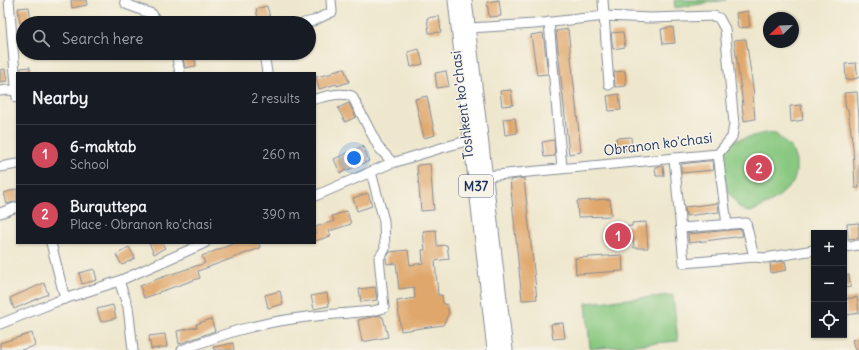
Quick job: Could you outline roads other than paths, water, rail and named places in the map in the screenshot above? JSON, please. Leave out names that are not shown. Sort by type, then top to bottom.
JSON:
[{"type":"highway","name":"Toshkent ko'chasi","points":[[455,0],[494,350]]},
{"type":"highway","name":"Toshkent ko'chasi","points":[[465,0],[506,350]]},
{"type":"street","points":[[124,0],[126,4],[152,14],[153,16]]},
{"type":"street","points":[[316,20],[332,12],[330,0]]},
{"type":"street","points":[[603,0],[609,85]]},
{"type":"street","points":[[0,8],[9,3],[16,91],[0,91]]},
{"type":"street","name":"Obranon ko'chasi","points":[[468,28],[605,16],[651,18],[714,16],[719,18],[725,29],[734,124],[732,137],[718,154],[486,176]]},
{"type":"street","points":[[549,22],[562,168]]},
{"type":"street","points":[[177,60],[180,72]]},
{"type":"street","points":[[265,60],[267,72]]},
{"type":"street","points":[[316,99],[339,94],[352,96],[380,148],[393,163]]},
{"type":"street","points":[[316,196],[393,163],[470,140]]},
{"type":"street","points":[[718,154],[727,225]]},
{"type":"street","points":[[674,158],[684,263],[754,257],[765,258],[811,250]]},
{"type":"street","points":[[0,167],[16,164]]},
{"type":"street","points":[[182,350],[252,326],[299,318],[373,311],[384,308],[379,258],[385,249],[384,221],[371,172]]},
{"type":"street","points":[[0,213],[16,207]]},
{"type":"street","points":[[681,228],[746,223],[754,257]]},
{"type":"street","points":[[51,244],[64,299]]},
{"type":"street","points":[[0,324],[64,299],[119,281],[203,244]]},
{"type":"street","points":[[847,247],[859,245]]},
{"type":"street","points":[[119,281],[128,307],[133,350]]},
{"type":"place","name":"Burquttepa","points":[[759,168]]},
{"type":"place","name":"6-maktab","points":[[618,236]]}]
